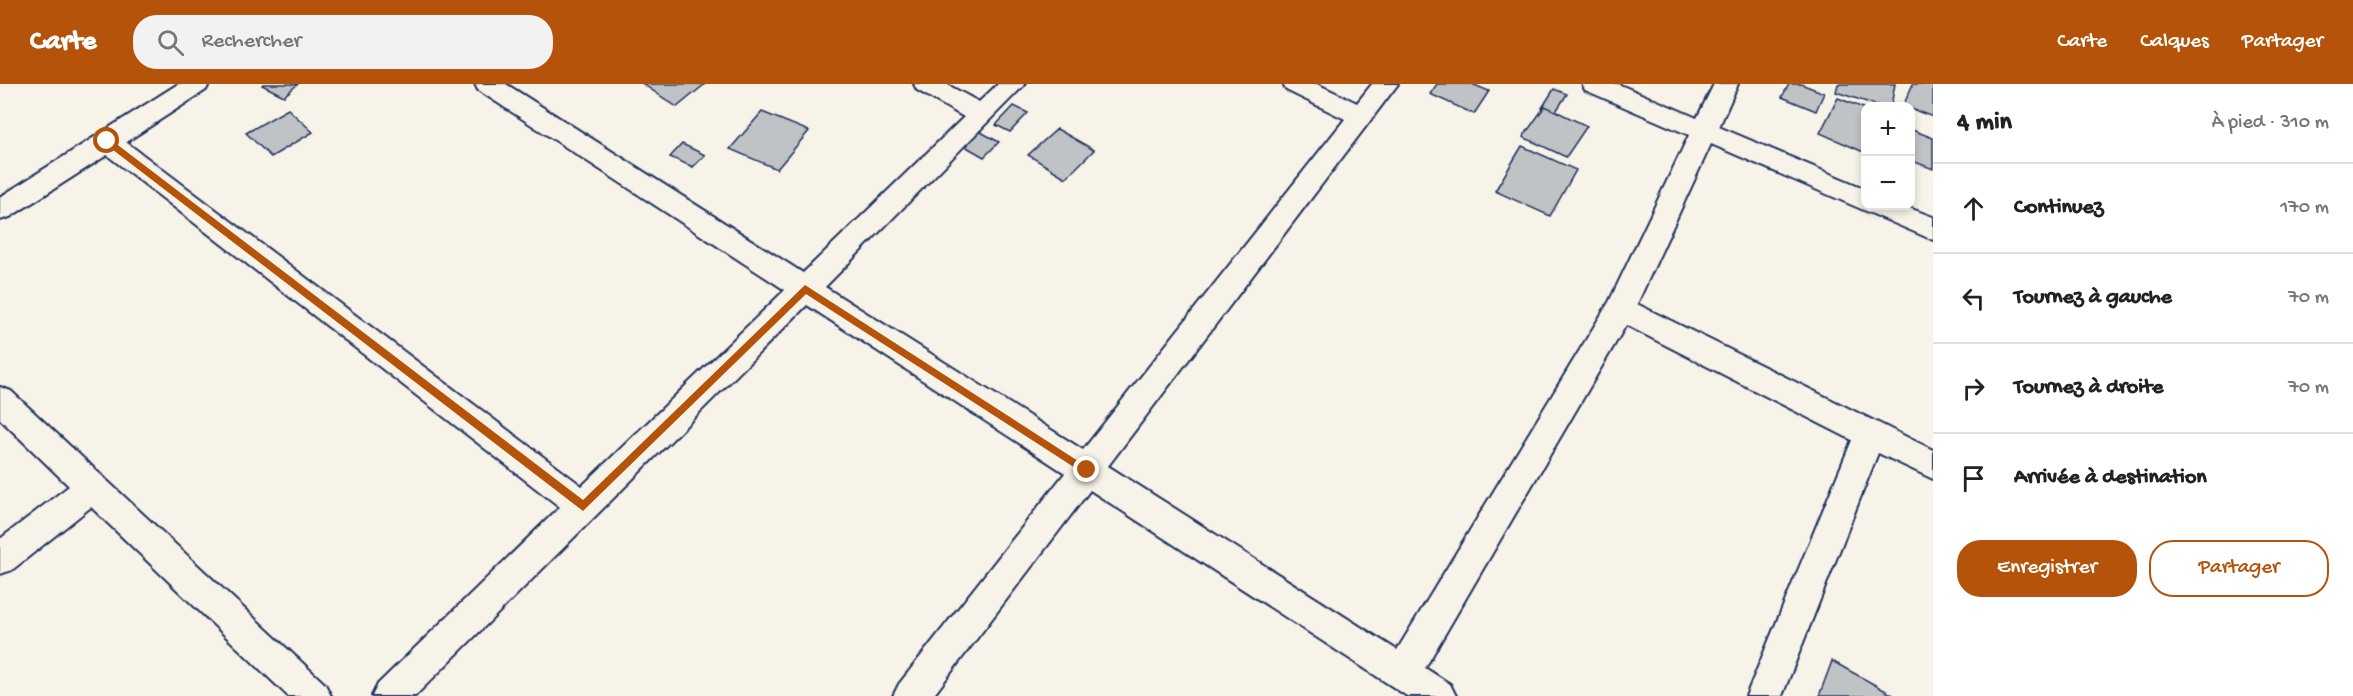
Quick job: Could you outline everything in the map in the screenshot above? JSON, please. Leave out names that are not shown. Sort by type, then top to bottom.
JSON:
[{"type":"street","points":[[0,210],[196,84]]},
{"type":"street","points":[[488,84],[1438,696]]},
{"type":"street","points":[[926,84],[982,115]]},
{"type":"street","points":[[390,696],[1013,84]]},
{"type":"street","points":[[1295,84],[1362,116]]},
{"type":"street","points":[[911,696],[1386,84]]},
{"type":"street","points":[[1594,84],[1861,198]]},
{"type":"street","points":[[1403,673],[1620,309],[1726,84]]},
{"type":"street","points":[[107,141],[583,506]]},
{"type":"street","points":[[1888,210],[1933,229]]},
{"type":"street","points":[[1620,309],[1933,465]]},
{"type":"street","points":[[0,400],[313,696]]},
{"type":"street","points":[[1764,696],[1870,433]]},
{"type":"street","points":[[0,559],[92,487]]},
{"type":"building","points":[[263,84],[298,84],[284,96],[262,85]]},
{"type":"building","points":[[643,84],[705,84],[677,107]]},
{"type":"building","points":[[1437,84],[1472,84],[1489,91],[1474,114],[1430,94]]},
{"type":"building","points":[[1789,84],[1801,84],[1824,93],[1816,111],[1782,97]]},
{"type":"building","points":[[1838,84],[1895,84],[1892,102],[1867,102],[1836,92]]},
{"type":"building","points":[[1913,84],[1933,84],[1933,117],[1915,110],[1915,102],[1905,102]]},
{"type":"building","points":[[1554,89],[1567,94],[1555,113],[1542,108]]},
{"type":"building","points":[[1838,98],[1861,107],[1861,151],[1820,133]]},
{"type":"building","points":[[1014,106],[1028,113],[1010,132],[996,125]]},
{"type":"building","points":[[1545,106],[1587,126],[1566,157],[1523,137]]},
{"type":"building","points":[[288,109],[313,132],[271,157],[246,133]]},
{"type":"building","points":[[762,112],[809,131],[777,169],[730,149]]},
{"type":"building","points":[[1057,129],[1094,150],[1066,178],[1028,155]]},
{"type":"building","points":[[979,131],[999,142],[984,157],[963,145]]},
{"type":"building","points":[[1915,131],[1933,138],[1933,169],[1915,162]]},
{"type":"building","points":[[682,144],[705,155],[693,167],[670,157]]},
{"type":"building","points":[[1522,146],[1576,170],[1550,216],[1495,191]]},
{"type":"building","points":[[1832,661],[1895,696],[1819,696]]},
{"type":"route","points":[[107,141],[583,506],[805,289],[1087,470]]}]
